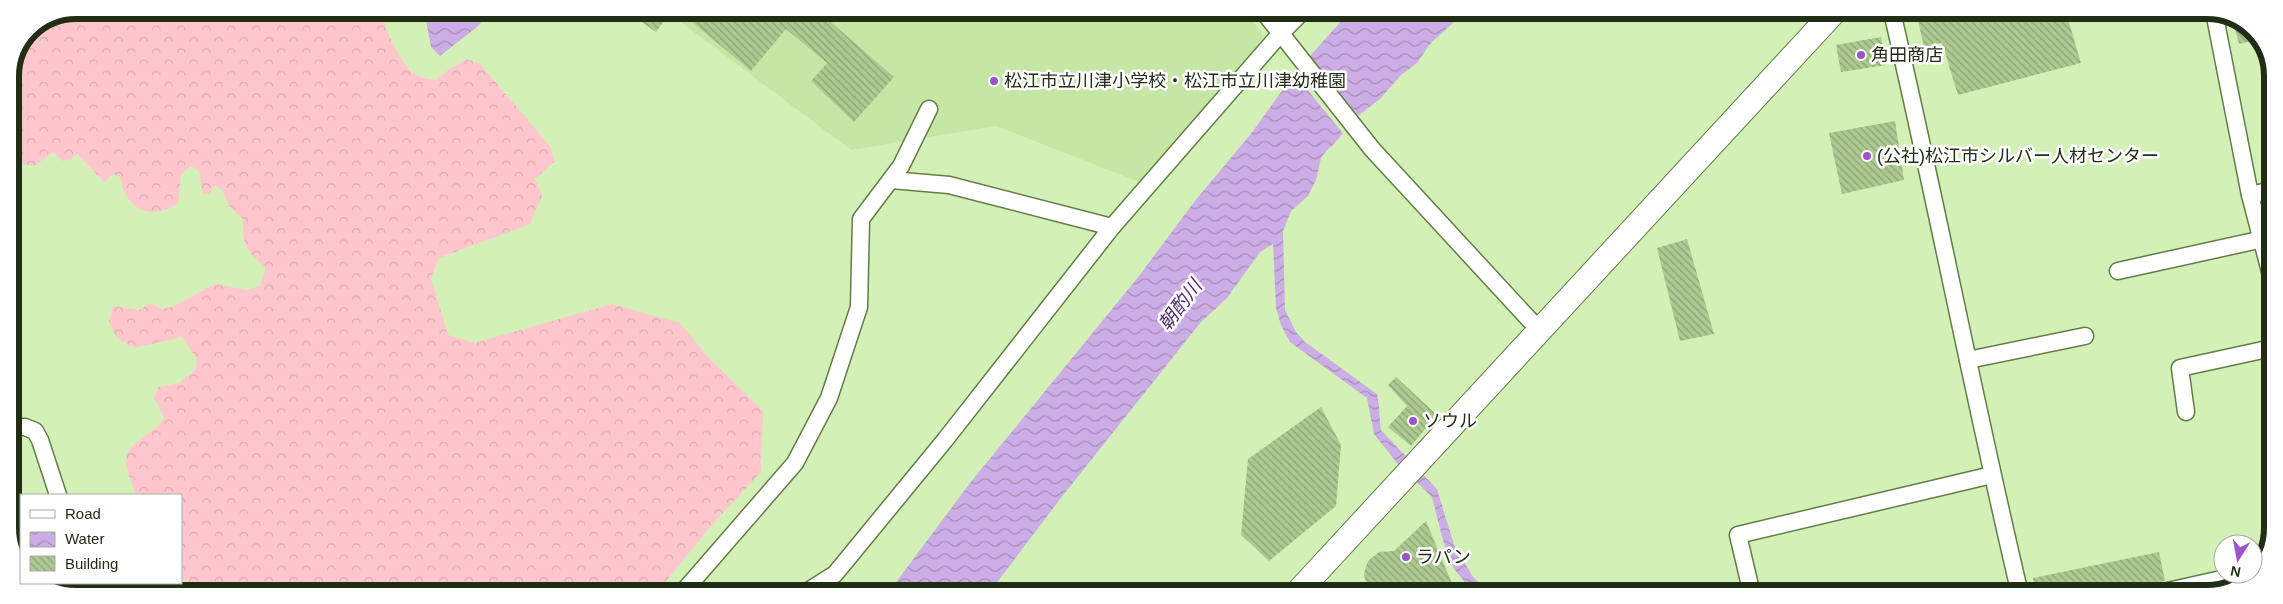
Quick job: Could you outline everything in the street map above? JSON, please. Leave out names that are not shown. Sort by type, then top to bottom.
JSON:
[{"type":"street","points":[[1269,19],[1372,148],[1539,330]]},
{"type":"street","points":[[818,585],[835,574],[945,440],[1112,227],[1284,39],[1298,19]]},
{"type":"street","points":[[1304,585],[1828,19]]},
{"type":"street","points":[[1894,19],[1992,475],[2018,585]]},
{"type":"street","points":[[2215,19],[2250,195],[2264,243]]},
{"type":"street","points":[[689,585],[795,463],[829,398],[859,307],[861,219],[901,166],[929,109]]},
{"type":"street","points":[[891,180],[949,185],[1112,227]]},
{"type":"street","points":[[2250,195],[2264,192]]},
{"type":"street","points":[[2118,272],[2263,239]]},
{"type":"street","points":[[1968,360],[2085,336]]},
{"type":"street","points":[[2186,412],[2180,368],[2264,350]]},
{"type":"street","points":[[19,427],[35,430],[58,494]]},
{"type":"street","points":[[1750,585],[1738,535],[1992,475]]},
{"type":"street","points":[[2194,585],[2213,581]]},
{"type":"shaded area","name":"松江市立川津小学校・松江市立川津幼稚園","points":[[677,19],[1251,19],[1264,36],[1147,185],[996,126],[851,150]]},
{"type":"green space","points":[[75,19],[384,19],[399,55],[416,75],[435,80],[467,59],[480,64],[550,146],[555,161],[535,179],[542,196],[530,224],[439,258],[431,278],[448,335],[475,343],[612,304],[680,323],[709,358],[763,411],[761,472],[711,526],[663,585],[196,585],[182,578],[182,494],[136,494],[128,474],[126,461],[131,448],[155,428],[164,417],[154,398],[158,387],[179,383],[196,369],[197,359],[182,337],[134,348],[116,337],[109,321],[113,306],[140,310],[150,303],[162,309],[172,307],[215,284],[247,290],[260,286],[266,268],[249,252],[245,242],[243,219],[229,206],[222,190],[215,185],[210,194],[203,194],[199,171],[191,166],[181,175],[178,203],[168,209],[149,212],[133,204],[127,197],[120,177],[113,174],[104,182],[77,154],[71,159],[63,161],[53,152],[34,166],[22,164],[19,159],[20,64],[28,44],[35,35],[54,23]]},
{"type":"water","points":[[426,19],[485,19],[440,56],[431,47]]},
{"type":"water","name":"朝酌川","points":[[1343,19],[1457,19],[1430,44],[1417,63],[1401,75],[1380,99],[1359,115],[1321,158],[1316,180],[1308,196],[1291,211],[1283,231],[1285,310],[1296,332],[1305,342],[1377,394],[1381,430],[1437,489],[1454,545],[1473,577],[1482,585],[1467,585],[1454,569],[1444,544],[1432,497],[1397,463],[1374,434],[1367,398],[1290,342],[1281,325],[1276,308],[1273,244],[1260,252],[1227,298],[1201,322],[1064,494],[995,585],[894,585],[970,483],[1139,276],[1194,202],[1250,135],[1295,73]]},
{"type":"pier","points":[[1308,54],[1360,118],[1345,136],[1293,72]]},
{"type":"building","points":[[637,19],[665,19],[656,32]]},
{"type":"building","points":[[689,19],[827,19],[894,77],[854,122],[811,81],[827,63],[786,29],[751,71]]},
{"type":"building","points":[[1918,19],[2068,19],[2081,63],[1958,95],[1942,43],[1924,47]]},
{"type":"building","points":[[2234,26],[2253,41],[2239,44]]},
{"type":"building","name":"角田商店","points":[[1881,37],[1886,65],[1841,72],[1836,45]]},
{"type":"building","name":"(公社)松江市シルバー人材センター","points":[[1895,121],[1904,180],[1842,194],[1829,133]]},
{"type":"building","points":[[1687,239],[1714,334],[1680,341],[1657,248]]},
{"type":"building","name":"ソウル","points":[[1396,377],[1437,415],[1411,446],[1388,427],[1407,406],[1388,385]]},
{"type":"building","points":[[1321,407],[1341,445],[1336,506],[1269,561],[1241,535],[1248,459]]},
{"type":"building","name":"ラパン","points":[[1426,521],[1453,585],[1369,585],[1365,580],[1364,573],[1368,561],[1379,552],[1394,551]]},
{"type":"building","points":[[2159,552],[2165,581],[2147,585],[2034,585],[2033,578]]},
{"type":"place","name":"角田商店","points":[[1861,55]]},
{"type":"place","name":"松江市立川津小学校・松江市立川津幼稚園","points":[[994,81]]},
{"type":"place","name":"(公社)松江市シルバー人材センター","points":[[1867,156]]},
{"type":"place","name":"ソウル","points":[[1413,421]]},
{"type":"place","name":"ラパン","points":[[1406,557]]}]
